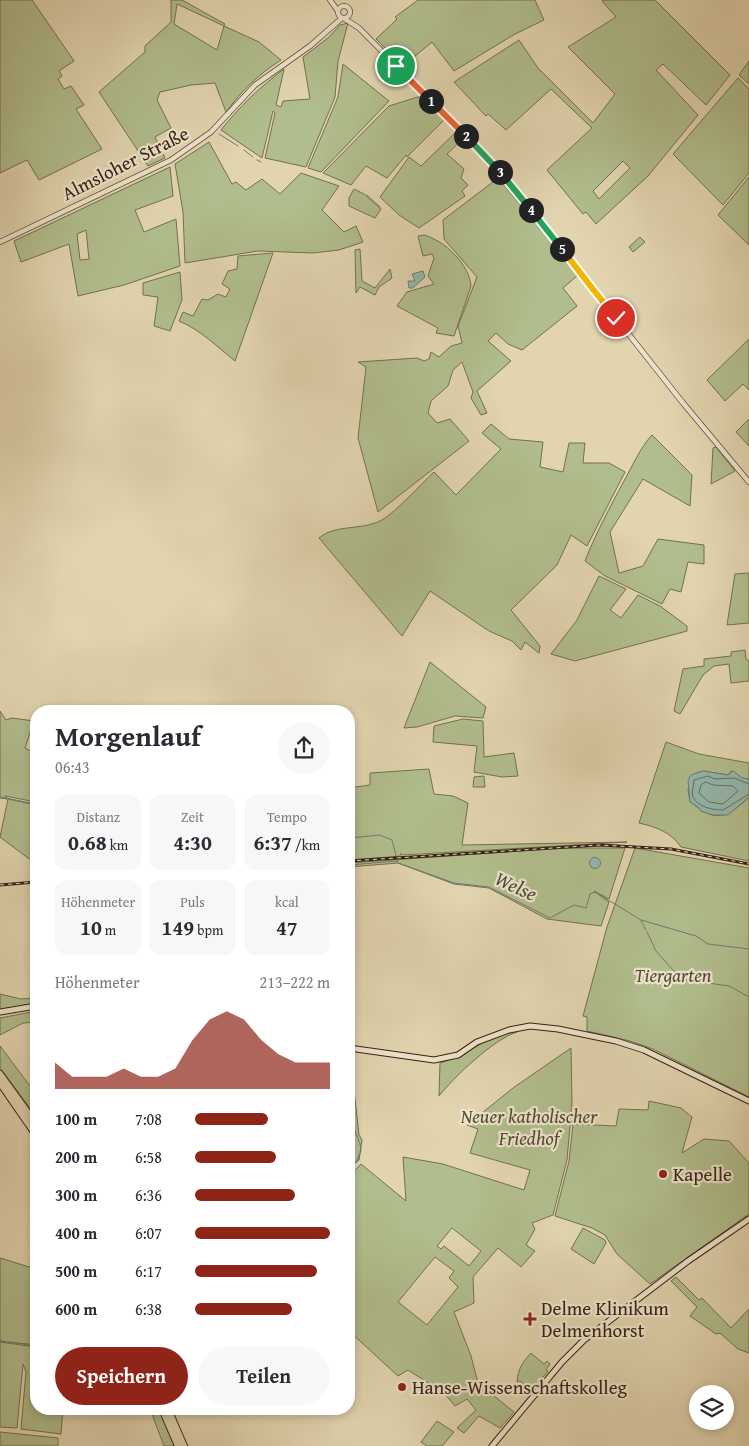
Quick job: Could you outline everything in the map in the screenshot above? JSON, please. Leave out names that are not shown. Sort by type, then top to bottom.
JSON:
[{"type":"highway","points":[[0,1074],[30,1116]]},
{"type":"highway","points":[[0,1083],[30,1126]]},
{"type":"highway","points":[[165,1415],[178,1446]]},
{"type":"highway","points":[[171,1415],[184,1446]]},
{"type":"main road","points":[[0,1012],[30,1007]]},
{"type":"main road","points":[[355,1049],[434,1060],[458,1054],[477,1042],[509,1030],[530,1026],[558,1029],[616,1041],[644,1050],[749,1101]]},
{"type":"main road","points":[[492,1446],[578,1346],[688,1261],[749,1219]]},
{"type":"street","points":[[332,0],[348,8],[350,15],[360,28],[499,170],[682,403],[749,482]]},
{"type":"street","points":[[332,0],[341,16],[360,28]]},
{"type":"street","points":[[341,16],[343,6]]},
{"type":"street","points":[[341,16],[350,15]]},
{"type":"street","name":"Almsloher Straße","points":[[0,242],[171,160],[190,149],[211,132],[255,85],[320,37],[341,16]]},
{"type":"green space","points":[[0,0],[32,0],[74,61],[59,71],[62,76],[58,79],[64,89],[71,86],[84,105],[76,109],[102,149],[39,180],[27,160],[0,173]]},
{"type":"green space","points":[[171,0],[182,0],[225,24],[224,26],[259,42],[281,60],[251,83],[226,112],[215,83],[191,85],[160,92],[157,100],[171,128],[155,137],[165,158],[148,166],[99,92],[145,52],[145,46],[171,22]],"holes":[[[177,4],[224,26],[217,50],[174,24]]]},
{"type":"green space","points":[[418,0],[535,0],[544,20],[515,34],[454,71],[432,42],[403,66],[376,39],[397,19],[395,17]]},
{"type":"green space","points":[[655,0],[730,75],[706,105],[663,64],[656,70],[698,115],[648,176],[596,224],[586,212],[583,214],[547,170],[592,128],[551,89],[506,130],[488,114],[486,116],[454,82],[519,40],[538,68],[593,123],[615,94],[568,47],[616,17],[602,1]],"holes":[[[623,161],[630,168],[599,199],[593,191]]]},
{"type":"green space","points":[[348,23],[338,61],[335,97],[306,167],[265,158],[275,113],[273,111],[262,158],[221,130],[250,98],[284,69],[276,105],[281,107],[283,101],[310,99],[303,57],[328,38],[340,25]]},
{"type":"green space","points":[[749,61],[749,84],[739,75]]},
{"type":"green space","points":[[343,64],[389,101],[321,172],[308,168],[338,97]]},
{"type":"green space","points":[[738,78],[749,89],[749,173],[723,205],[673,154]]},
{"type":"green space","points":[[421,96],[445,119],[407,157],[406,155],[387,178],[366,166],[351,185],[323,173],[389,106]]},
{"type":"green space","points":[[457,131],[464,138],[447,154],[464,169],[461,178],[468,185],[462,191],[465,196],[419,228],[399,215],[380,197],[409,157],[421,166]]},
{"type":"green space","points":[[209,142],[232,184],[236,182],[246,190],[262,179],[280,194],[301,173],[339,186],[322,210],[344,232],[356,226],[363,242],[339,250],[313,253],[258,251],[185,263],[183,212],[175,164]]},
{"type":"green space","points":[[170,167],[173,196],[135,210],[144,232],[176,219],[180,266],[124,285],[78,296],[69,244],[21,262],[14,241]],"holes":[[[86,230],[89,259],[80,260],[77,234]]]},
{"type":"green space","points":[[749,177],[749,245],[718,215]]},
{"type":"green space","points":[[498,178],[578,275],[563,288],[577,306],[522,350],[508,344],[496,333],[488,341],[511,361],[477,391],[487,413],[481,415],[471,398],[473,392],[462,362],[453,370],[448,386],[431,401],[428,413],[437,423],[450,419],[469,441],[378,512],[358,438],[366,367],[358,362],[417,358],[424,361],[429,359],[431,352],[439,357],[451,346],[462,343],[458,326],[477,277],[444,239],[443,220]]},
{"type":"green space","points":[[354,189],[364,194],[381,209],[375,218],[349,206],[349,198]]},
{"type":"green space","points":[[424,235],[440,242],[455,254],[469,278],[471,286],[454,336],[436,333],[438,328],[397,306],[407,292],[434,284],[428,276],[434,258],[432,254],[423,256],[418,236]]},
{"type":"green space","points":[[640,237],[645,242],[633,252],[629,247]]},
{"type":"green space","points":[[360,249],[362,281],[375,288],[390,269],[392,278],[379,287],[375,295],[360,287],[356,293],[355,250]]},
{"type":"green space","points":[[273,253],[235,361],[201,334],[179,321],[183,312],[193,316],[202,299],[208,300],[218,294],[226,297],[230,289],[222,284],[228,271],[237,269],[238,256]]},
{"type":"green space","points":[[180,272],[182,300],[170,331],[154,326],[158,297],[143,295],[143,283]]},
{"type":"green space","points":[[749,339],[749,390],[743,384],[725,401],[707,380]]},
{"type":"green space","points":[[749,419],[749,446],[736,432]]},
{"type":"green space","points":[[491,424],[509,439],[543,442],[540,467],[563,472],[569,443],[585,443],[583,463],[609,463],[625,472],[587,546],[571,535],[557,565],[511,610],[540,646],[539,653],[525,642],[521,650],[512,641],[489,631],[430,591],[402,636],[319,538],[340,529],[366,525],[382,520],[434,472],[456,495],[501,449],[482,433]]},
{"type":"green space","points":[[652,435],[692,475],[690,506],[643,479],[610,532],[619,573],[643,566],[658,539],[704,545],[704,564],[688,562],[681,592],[670,589],[662,604],[605,576],[585,561],[598,530],[640,451]]},
{"type":"green space","points":[[716,447],[735,471],[711,484],[713,448]]},
{"type":"green space","points":[[749,573],[749,623],[727,625],[735,574]]},
{"type":"green space","points":[[599,576],[626,589],[610,610],[621,618],[638,595],[660,606],[687,626],[687,631],[575,661],[551,654],[577,620]]},
{"type":"green space","points":[[745,650],[746,659],[749,661],[749,681],[731,683],[729,664],[714,666],[703,675],[680,714],[674,711],[683,669],[704,666],[704,659],[731,656],[731,652]]},
{"type":"green space","points":[[430,662],[486,707],[483,718],[455,716],[417,727],[404,728]]},
{"type":"green space","points":[[0,711],[6,720],[12,718],[30,720],[30,733],[25,748],[30,751],[30,801],[5,796],[8,799],[0,798]]},
{"type":"green space","points":[[463,719],[483,721],[484,757],[514,753],[518,776],[502,777],[474,772],[477,746],[433,742],[434,726]]},
{"type":"green space","points":[[666,742],[699,754],[749,763],[749,779],[742,778],[731,771],[728,775],[703,771],[696,773],[688,789],[690,802],[702,811],[713,815],[730,812],[749,797],[749,861],[681,847],[673,837],[663,831],[639,823]]},
{"type":"green space","points":[[429,769],[434,794],[453,796],[468,803],[462,845],[627,842],[403,855],[401,853],[401,856],[355,860],[355,787],[370,785],[370,773]]},
{"type":"green space","points":[[484,776],[485,787],[473,787],[474,777]]},
{"type":"green space","points":[[8,799],[30,804],[30,860],[0,837]]},
{"type":"green space","points":[[563,848],[625,848],[609,899],[594,891],[609,902],[601,926],[547,919],[489,888],[454,884],[398,863],[355,867],[355,863]]},
{"type":"green space","name":"Tiergarten","points":[[635,848],[749,868],[749,1097],[653,1049],[630,1041],[587,1031],[587,1017],[583,1016],[607,927]]},
{"type":"green space","points":[[0,994],[21,999],[30,998],[30,1005],[0,1009]]},
{"type":"green space","points":[[30,1012],[30,1022],[23,1023],[0,1035],[0,1018]]},
{"type":"green space","points":[[517,1032],[486,1050],[464,1069],[439,1096],[440,1063],[450,1060],[487,1040],[507,1033]]},
{"type":"green space","points":[[0,1046],[30,1086],[30,1108],[0,1068]]},
{"type":"green space","name":"Neuer katholischer Friedhof","points":[[571,1048],[572,1104],[567,1160],[553,1215],[532,1223],[535,1229],[526,1245],[535,1251],[521,1267],[498,1248],[473,1277],[474,1303],[454,1312],[471,1356],[478,1383],[514,1412],[500,1428],[479,1416],[464,1433],[457,1428],[476,1410],[467,1399],[455,1406],[444,1393],[408,1370],[398,1376],[355,1337],[355,1170],[361,1164],[406,1201],[403,1157],[443,1164],[524,1190],[530,1170],[470,1153],[478,1129],[467,1125],[513,1088]],"holes":[[[452,1228],[481,1251],[469,1266],[444,1246],[441,1249],[437,1246]],[[435,1257],[454,1271],[449,1278],[458,1287],[427,1325],[398,1302]]]},
{"type":"green space","points":[[355,1099],[359,1135],[362,1140],[359,1160],[355,1164]]},
{"type":"green space","points":[[649,1101],[681,1108],[692,1117],[682,1153],[704,1139],[729,1141],[749,1163],[749,1214],[650,1284],[617,1254],[605,1235],[592,1228],[555,1216],[569,1161],[573,1124],[616,1126],[619,1109],[648,1110]]},
{"type":"green space","points":[[583,1228],[605,1240],[606,1243],[594,1264],[571,1249]]},
{"type":"green space","points":[[0,1258],[30,1267],[30,1344],[0,1341]]},
{"type":"green space","points":[[676,1277],[699,1300],[702,1298],[731,1328],[749,1309],[749,1353],[738,1349],[720,1333],[716,1334],[690,1316],[697,1307],[671,1281]]},
{"type":"green space","points":[[0,1342],[30,1346],[30,1415],[63,1415],[61,1434],[21,1429],[26,1372],[23,1364],[17,1428],[0,1427]]},
{"type":"green space","points":[[531,1353],[544,1364],[547,1361],[550,1364],[546,1370],[548,1371],[528,1395],[526,1392],[529,1389],[520,1381],[517,1382],[521,1366]]},
{"type":"green space","points":[[152,1415],[162,1415],[175,1446],[164,1446]]},
{"type":"green space","points":[[437,1421],[454,1432],[442,1446],[427,1446],[421,1442]]},
{"type":"green space","points":[[0,1432],[58,1438],[58,1446],[0,1446]]},
{"type":"water","points":[[423,271],[425,277],[413,288],[409,288],[408,281],[415,281],[412,274]]},
{"type":"water","points":[[703,771],[728,775],[733,771],[742,778],[749,779],[749,797],[728,815],[713,815],[701,811],[690,802],[688,780],[691,775]]},
{"type":"water","points":[[593,858],[597,858],[600,863],[599,867],[593,868],[590,865],[590,861]]},
{"type":"waterway","points":[[219,134],[238,146]]},
{"type":"waterway","points":[[244,150],[253,157]]},
{"type":"waterway","points":[[257,160],[261,162]]},
{"type":"waterway","points":[[367,195],[380,207]]},
{"type":"waterway","name":"Welse","points":[[0,797],[30,803]]},
{"type":"waterway","name":"Welse","points":[[355,837],[380,835],[392,840],[398,863],[454,883],[489,887],[550,918],[574,905],[586,908],[590,894],[595,892],[641,920],[696,936],[708,944],[749,949]]},
{"type":"waterway","points":[[355,864],[397,861]]},
{"type":"waterway","name":"Welse","points":[[641,921],[646,930]]},
{"type":"waterway","name":"Welse","points":[[647,932],[656,951],[681,979],[729,986],[749,997]]},
{"type":"waterway","points":[[355,1131],[361,1151],[357,1161],[355,1161]]},
{"type":"waterway","points":[[0,1341],[30,1345]]},
{"type":"railway","points":[[355,861],[600,845],[671,849],[749,864]]},
{"type":"railway","points":[[0,885],[30,882]]},
{"type":"place","name":"Kapelle","points":[[663,1174]]},
{"type":"place","name":"Delme Klinikum Delmenhorst","points":[[530,1319]]},
{"type":"place","name":"Hanse-Wissenschaftskolleg","points":[[402,1387]]},
{"type":"route","points":[[396,66],[499,170],[616,318]]}]
